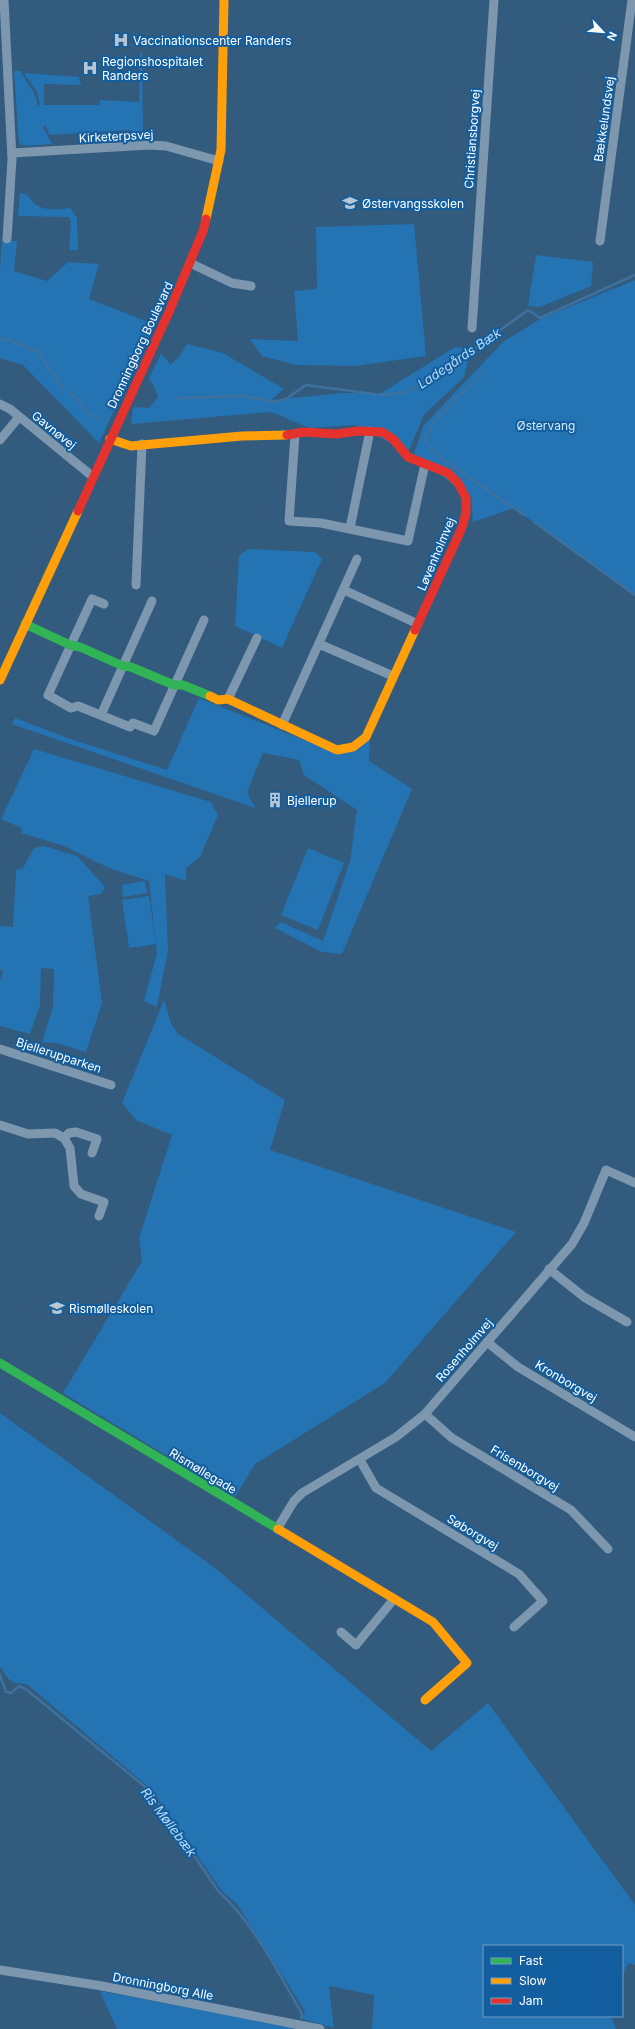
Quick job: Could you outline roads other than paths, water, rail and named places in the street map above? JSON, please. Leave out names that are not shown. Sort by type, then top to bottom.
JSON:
[{"type":"street","points":[[4,0],[12,152],[12,179],[7,239]]},
{"type":"street","name":"Dronningborg Boulevard","points":[[0,680],[92,476],[110,440],[203,231],[219,161],[221,141],[224,0]]},
{"type":"street","name":"Christiansborgvej","points":[[472,328],[494,0]]},
{"type":"street","name":"Bækkelundsvej","points":[[600,241],[632,0]]},
{"type":"street","name":"Kirketerpsvej","points":[[12,152],[150,145],[166,146],[219,161]]},
{"type":"street","points":[[190,263],[232,283],[251,286]]},
{"type":"street","name":"Gavnøvej","points":[[0,404],[19,417],[92,476]]},
{"type":"street","points":[[0,440],[19,417]]},
{"type":"street","name":"Løvenholmvej","points":[[25,624],[70,645],[80,647],[123,666],[131,667],[174,685],[183,685],[218,700],[228,699],[337,750],[349,750],[359,745],[366,737],[461,530],[466,513],[466,498],[458,483],[448,473],[408,457],[393,439],[382,432],[358,431],[336,434],[304,432],[295,435],[242,436],[131,446],[110,440]]},
{"type":"street","points":[[350,528],[370,431]]},
{"type":"street","points":[[295,435],[289,521],[321,523],[408,541],[425,464]]},
{"type":"street","points":[[136,585],[142,444]]},
{"type":"street","points":[[282,725],[357,559]]},
{"type":"street","points":[[344,590],[418,624]]},
{"type":"street","points":[[104,604],[92,599],[48,695],[71,708],[78,706],[130,727],[133,723],[154,731],[204,620]]},
{"type":"street","points":[[101,715],[152,601]]},
{"type":"street","points":[[228,699],[257,638]]},
{"type":"street","points":[[319,644],[393,676]]},
{"type":"street","name":"Bjellerupparken","points":[[0,1049],[111,1085]]},
{"type":"street","points":[[0,1125],[28,1134],[55,1133],[64,1138],[70,1148],[74,1186],[81,1194],[104,1202],[99,1216]]},
{"type":"street","points":[[64,1138],[69,1133],[76,1132],[97,1138],[92,1153]]},
{"type":"street","name":"Rosenholmvej","points":[[277,1529],[294,1501],[302,1493],[396,1438],[425,1414],[572,1244],[584,1223],[606,1170],[635,1183]]},
{"type":"street","points":[[549,1269],[584,1296],[627,1322]]},
{"type":"street","name":"Kronborgvej","points":[[487,1342],[518,1367],[635,1437]]},
{"type":"street","name":"Rismøllegade","points":[[0,1363],[433,1622],[467,1663],[425,1700]]},
{"type":"street","name":"Frisenborgvej","points":[[425,1414],[452,1438],[571,1510],[608,1549]]},
{"type":"street","name":"Søborgvej","points":[[360,1460],[376,1488],[519,1574],[543,1601],[514,1627]]},
{"type":"street","points":[[341,1632],[356,1645],[394,1599]]},
{"type":"street","name":"Dronningborg Alle","points":[[0,1970],[102,1986],[320,2029]]},
{"type":"waterway","name":"Ladegårds Bæk","points":[[179,398],[242,396],[277,402],[286,399],[306,385],[382,395],[407,392],[432,379],[528,310],[540,318],[635,275]]},
{"type":"waterway","name":"Ladegårds Bæk","points":[[0,338],[3,340],[9,339],[15,343],[26,346],[28,349],[39,351],[41,357],[63,388]]},
{"type":"waterway","points":[[427,442],[425,439],[434,421],[483,371]]},
{"type":"waterway","name":"Ladegårds Bæk","points":[[70,392],[90,414],[102,421]]},
{"type":"waterway","points":[[430,447],[441,458],[524,515]]},
{"type":"waterway","points":[[534,522],[635,595]]},
{"type":"waterway","name":"Ris Møllebæk","points":[[0,1675],[6,1692],[11,1693],[19,1686],[27,1690],[149,1790],[219,1892],[243,1918],[265,1949],[302,2014],[301,2018]]},
{"type":"place","name":"Vaccinationscenter Randers","points":[[121,40]]},
{"type":"place","name":"Regionshospitalet Randers","points":[[90,68]]},
{"type":"place","name":"Østervangsskolen","points":[[350,203]]},
{"type":"place","name":"Bjellerup","points":[[275,800]]},
{"type":"place","name":"Rismølleskolen","points":[[57,1308]]},
{"type":"park label","name":"Østervang","points":[[546,425]]}]
